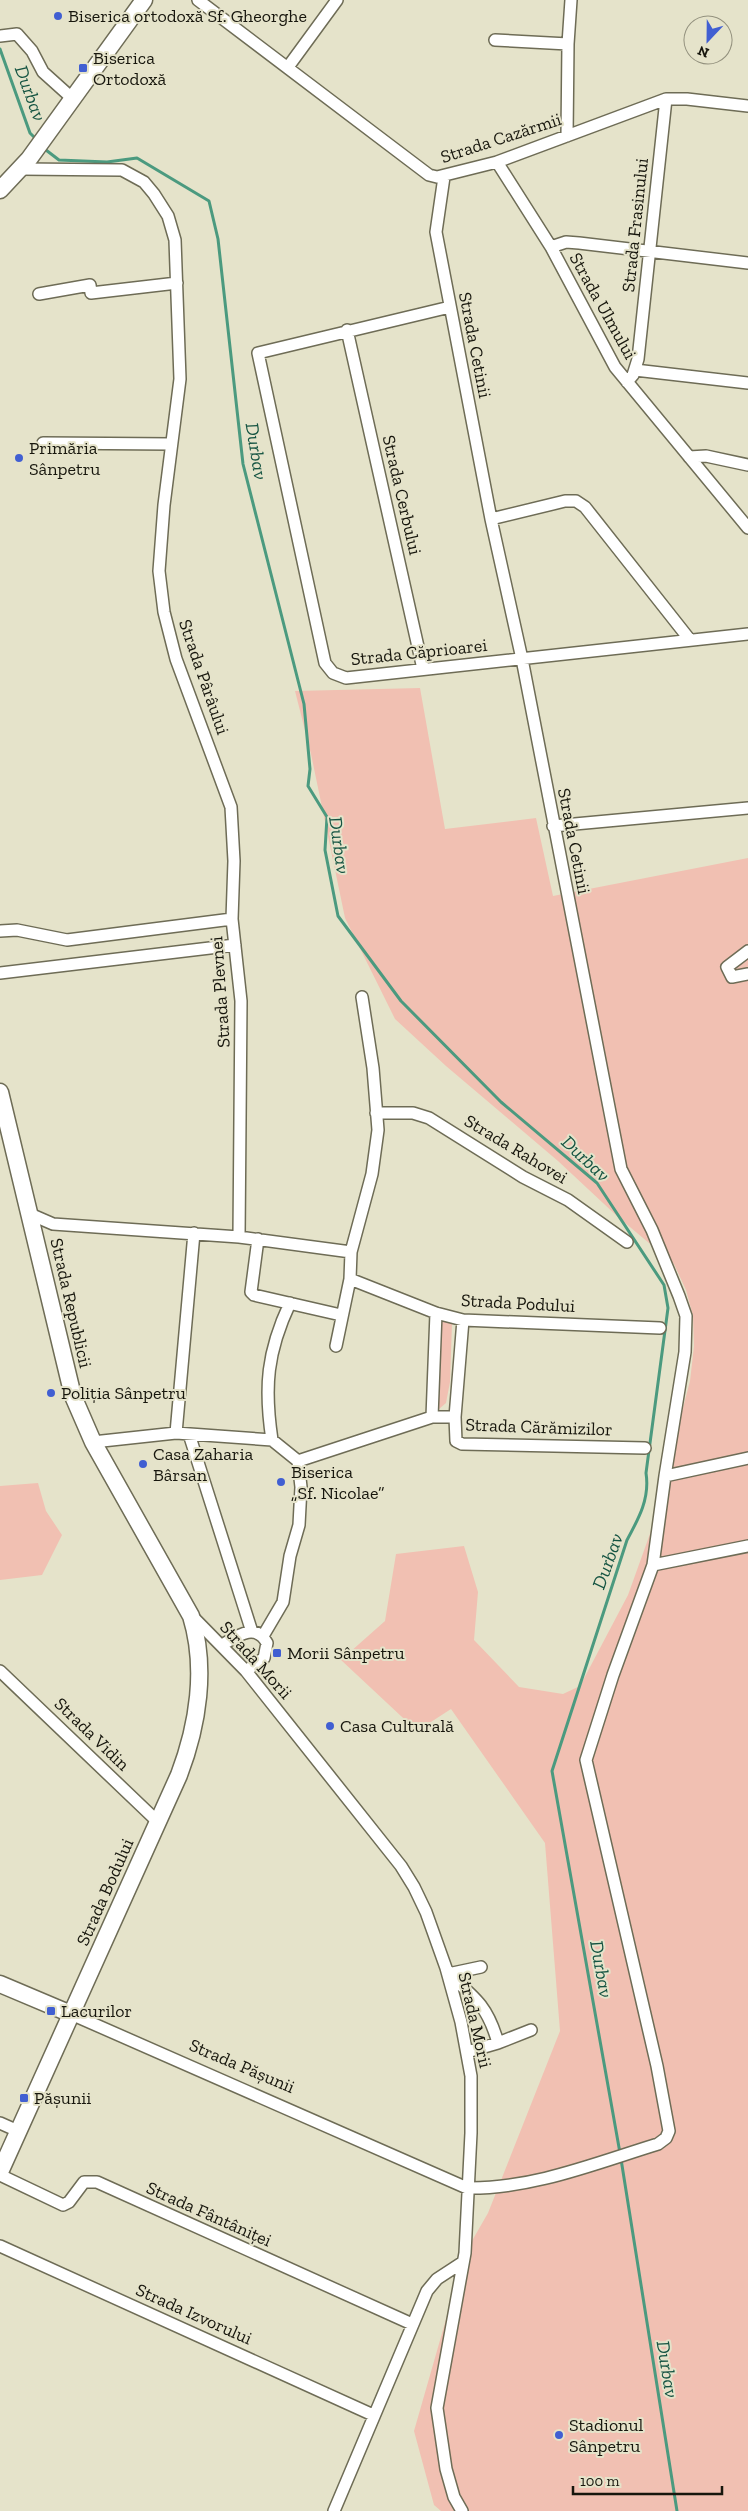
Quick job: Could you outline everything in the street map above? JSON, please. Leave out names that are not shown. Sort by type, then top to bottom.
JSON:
[{"type":"main road","points":[[0,190],[25,164],[49,133],[144,0]]},
{"type":"main road","name":"Strada Republicii","points":[[0,1092],[66,1373],[93,1442],[192,1616]]},
{"type":"main road","name":"Strada Bodului","points":[[0,2174],[188,1751],[194,1724],[199,1677],[198,1638],[192,1616]]},
{"type":"main road","name":"Strada Pășunii","points":[[0,1984],[71,2014]]},
{"type":"street","name":"Strada Cazărmii","points":[[198,0],[429,175],[444,177],[497,162],[666,99],[687,99],[748,106]]},
{"type":"street","points":[[288,67],[337,0]]},
{"type":"street","points":[[566,136],[571,0]]},
{"type":"street","points":[[2,36],[16,34],[22,38],[43,72],[73,99]]},
{"type":"street","points":[[495,40],[568,44]]},
{"type":"street","name":"Strada Frasinului","points":[[627,382],[635,370],[666,99]]},
{"type":"street","name":"Strada Ulmului","points":[[497,162],[551,247],[615,367],[748,528]]},
{"type":"street","name":"Strada Pârâului","points":[[25,164],[122,170],[144,182],[168,216],[175,240],[180,379],[171,444],[159,571],[162,598],[176,659],[231,807],[234,861],[232,919]]},
{"type":"street","name":"Strada Cetinii","points":[[444,177],[436,232],[491,519],[522,659],[621,1169],[652,1230],[686,1316],[685,1352],[653,1565],[613,1675],[586,1760],[669,2120],[669,2131],[666,2138],[658,2144],[560,2175],[510,2187],[467,2188]]},
{"type":"street","points":[[551,247],[566,242],[579,242],[748,262]]},
{"type":"street","points":[[38,294],[90,285],[92,293],[177,283]]},
{"type":"street","points":[[348,330],[450,306]]},
{"type":"street","name":"Strada Căprioarei","points":[[348,330],[258,353],[325,663],[333,673],[346,678],[748,634]]},
{"type":"street","name":"Strada Cerbului","points":[[348,330],[423,669]]},
{"type":"street","points":[[635,370],[748,384]]},
{"type":"street","points":[[42,444],[171,444]]},
{"type":"street","points":[[689,457],[706,456],[748,465]]},
{"type":"street","points":[[491,519],[565,501],[576,501],[585,507],[690,640]]},
{"type":"street","points":[[553,826],[748,808]]},
{"type":"street","name":"Strada Plevnei","points":[[0,931],[17,930],[67,940],[232,919],[242,1001],[240,1237]]},
{"type":"street","points":[[0,973],[235,945]]},
{"type":"street","points":[[748,951],[727,967],[732,977],[748,974]]},
{"type":"street","points":[[336,1346],[350,1279],[350,1252],[372,1174],[378,1130],[362,997]]},
{"type":"street","name":"Strada Rahovei","points":[[376,1113],[413,1113],[429,1118],[523,1177],[568,1200],[614,1230],[627,1242]]},
{"type":"street","points":[[30,1214],[53,1224],[240,1237],[350,1252]]},
{"type":"street","points":[[36,1239],[53,1224]]},
{"type":"street","points":[[176,1433],[194,1233]]},
{"type":"street","points":[[258,1239],[251,1292],[254,1295],[341,1315]]},
{"type":"street","name":"Strada Podului","points":[[350,1279],[436,1313],[463,1320],[660,1328]]},
{"type":"street","points":[[272,1440],[267,1398],[270,1362],[274,1340],[290,1303]]},
{"type":"street","points":[[432,1417],[436,1313]]},
{"type":"street","points":[[298,1461],[432,1417],[456,1417],[463,1320]]},
{"type":"street","name":"Strada Cărămizilor","points":[[456,1417],[455,1439],[462,1444],[644,1448]]},
{"type":"street","points":[[93,1442],[176,1433],[272,1440],[298,1461],[301,1487],[299,1525],[290,1556],[283,1602],[263,1636]]},
{"type":"street","points":[[189,1434],[252,1632]]},
{"type":"street","points":[[665,1476],[748,1458]]},
{"type":"street","points":[[653,1565],[748,1546]]},
{"type":"street","name":"Strada Morii","points":[[192,1616],[246,1671],[347,1795],[405,1873],[426,1912],[448,1974],[467,2052],[472,2100],[464,2262],[437,2408],[446,2469],[454,2497],[462,2511]]},
{"type":"street","points":[[198,1638],[218,1641],[242,1632],[252,1632],[263,1636],[267,1643],[264,1658],[246,1671]]},
{"type":"street","name":"Strada Vidin","points":[[0,1671],[158,1822]]},
{"type":"street","points":[[448,1974],[480,1967]]},
{"type":"street","points":[[448,1974],[484,2007],[492,2023],[498,2043]]},
{"type":"street","name":"Strada Pășunii","points":[[71,2014],[467,2188]]},
{"type":"street","points":[[467,2052],[498,2043],[531,2030]]},
{"type":"street","points":[[0,2123],[18,2131]]},
{"type":"street","name":"Strada Fântâniței","points":[[0,2174],[62,2205],[69,2202],[84,2182],[97,2182],[412,2324]]},
{"type":"street","name":"Strada Izvorului","points":[[0,2246],[373,2415]]},
{"type":"street","points":[[334,2511],[427,2291],[437,2279],[464,2262]]},
{"type":"shaded area","points":[[420,688],[445,829],[536,818],[553,896],[748,858],[748,2511],[441,2511],[434,2505],[414,2431],[465,2253],[488,2213],[560,2031],[545,1843],[451,1709],[417,1731],[341,1660],[385,1621],[396,1554],[464,1546],[478,1592],[474,1640],[519,1687],[563,1694],[580,1686],[628,1595],[651,1531],[690,1381],[694,1346],[693,1316],[686,1290],[674,1264],[618,1217],[558,1161],[446,1066],[395,1019],[345,918],[311,754],[295,691]]},
{"type":"shaded area","points":[[439,1318],[452,1323],[450,1382],[446,1403],[439,1409],[435,1401]]},
{"type":"shaded area","points":[[38,1483],[46,1511],[62,1535],[42,1575],[0,1580],[0,1486]]},
{"type":"waterway","name":"Durbav","points":[[0,49],[30,133],[37,140]]},
{"type":"waterway","name":"Durbav","points":[[42,147],[59,160],[107,162],[137,158],[209,201],[218,239],[243,464],[304,704],[310,769],[308,786],[327,817],[325,850],[338,916],[401,1001],[501,1102],[597,1183],[664,1285],[668,1308],[646,1473],[645,1499],[627,1540],[552,1771],[620,2153]]},
{"type":"waterway","name":"Durbav","points":[[621,2159],[677,2511]]},
{"type":"place","name":"Biserica ortodoxă Sf. Gheorghe","points":[[58,16]]},
{"type":"place","name":"Biserica Ortodoxă","points":[[83,68]]},
{"type":"place","name":"Primăria Sânpetru","points":[[19,458]]},
{"type":"place","name":"Poliția Sânpetru","points":[[51,1393]]},
{"type":"place","name":"Casa Zaharia Bârsan","points":[[143,1464]]},
{"type":"place","name":"Biserica „Sf. Nicolae”","points":[[281,1482]]},
{"type":"place","name":"Morii Sânpetru","points":[[277,1653]]},
{"type":"place","name":"Casa Culturală","points":[[330,1726]]},
{"type":"place","name":"Lacurilor","points":[[51,2011]]},
{"type":"place","name":"Pășunii","points":[[24,2098]]},
{"type":"place","name":"Stadionul Sânpetru","points":[[559,2435]]}]
